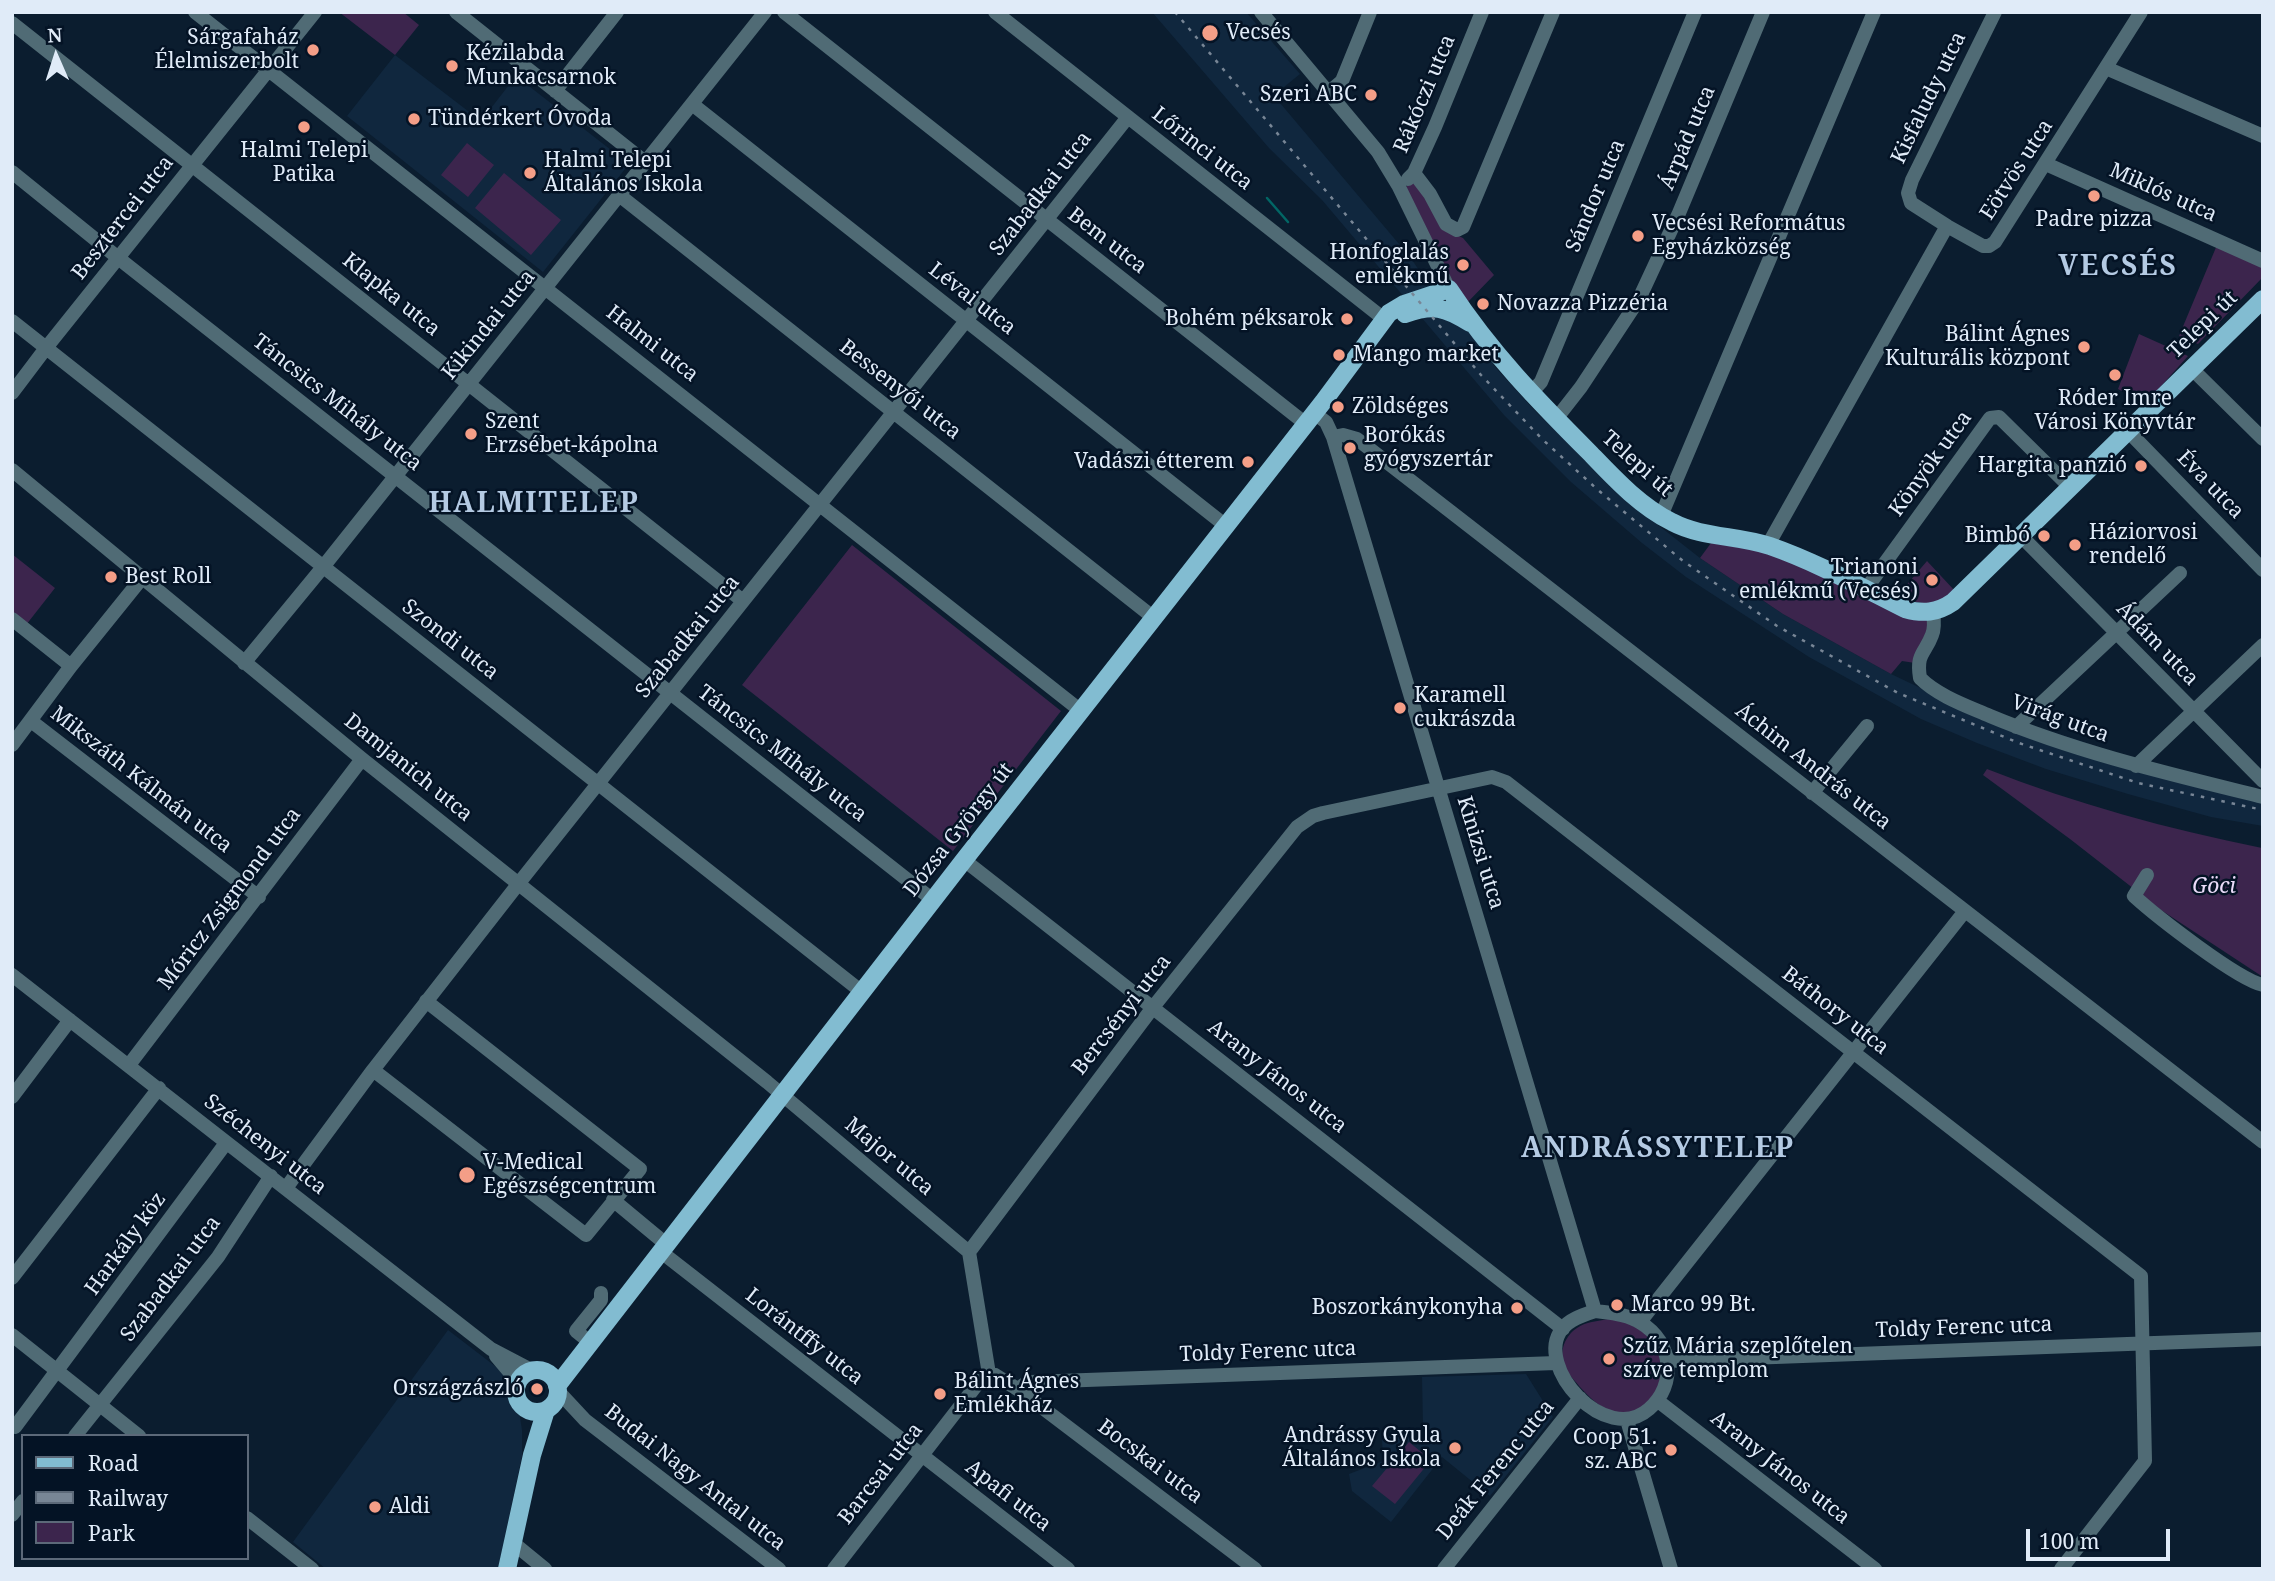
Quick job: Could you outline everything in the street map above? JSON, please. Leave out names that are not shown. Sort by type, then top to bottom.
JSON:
[{"type":"main road","name":"Telepi út","points":[[1449,289],[1473,325],[1530,394],[1612,476],[1661,516],[1675,524],[1703,533],[1768,545],[1915,612],[1933,612],[1946,607],[1965,590],[2263,299]]},
{"type":"main road","name":"Dózsa György út","points":[[542,1391],[588,1347],[964,859],[1365,347],[1384,319],[1404,304],[1449,289]]},
{"type":"main road","points":[[1449,289],[1438,307],[1473,325]]},
{"type":"main road","name":"Dózsa György út","points":[[1365,347],[1397,318],[1418,310],[1438,307]]},
{"type":"main road","points":[[507,1569],[532,1455],[542,1391]]},
{"type":"street","name":"Halmi utca","points":[[195,12],[1081,712]]},
{"type":"street","name":"Besztercei utca","points":[[12,393],[316,12]]},
{"type":"street","points":[[555,91],[617,12]]},
{"type":"street","name":"Kikindai utca","points":[[244,663],[765,12]]},
{"type":"street","name":"Bem utca","points":[[784,12],[1047,220],[1310,418]]},
{"type":"street","name":"Lőrinci utca","points":[[995,12],[1384,319]]},
{"type":"street","points":[[1261,12],[1378,152],[1398,185],[1449,289]]},
{"type":"street","points":[[1329,92],[1342,81],[1370,12]]},
{"type":"street","name":"Rákóczi utca","points":[[1398,185],[1414,173],[1482,12]]},
{"type":"street","points":[[1414,173],[1430,194],[1446,224],[1457,230],[1463,227],[1553,12]]},
{"type":"street","name":"Sándor utca","points":[[1530,394],[1541,382],[1695,12]]},
{"type":"street","name":"Árpád utca","points":[[1556,419],[1581,387],[1639,299],[1684,201],[1763,12]]},
{"type":"street","points":[[1661,516],[1874,12]]},
{"type":"street","name":"Kisfaludy utca","points":[[1947,226],[1911,203],[1908,193],[1995,12]]},
{"type":"street","name":"Eötvös utca","points":[[1947,226],[1983,246],[1995,242],[2141,12]]},
{"type":"street","points":[[460,13],[645,162]]},
{"type":"street","name":"Klapka utca","points":[[12,23],[743,601]]},
{"type":"street","points":[[2106,68],[2263,136]]},
{"type":"street","name":"Lévai utca","points":[[692,104],[1226,526]]},
{"type":"street","name":"Szabadkai utca","points":[[286,1188],[373,1070],[519,883],[1128,117]]},
{"type":"street","name":"Miklós utca","points":[[2046,164],[2263,261]]},
{"type":"street","name":"Táncsics Mihály utca","points":[[12,172],[933,900]]},
{"type":"street","name":"Bessenyői utca","points":[[620,195],[1154,618]]},
{"type":"street","points":[[1768,545],[1947,226]]},
{"type":"street","name":"Szondi utca","points":[[12,321],[862,992]]},
{"type":"street","points":[[2191,368],[2263,439]]},
{"type":"street","name":"Könyök utca","points":[[1866,589],[1990,418],[1999,417],[2070,486]]},
{"type":"street","name":"Kinizsi utca","points":[[1310,418],[1325,422],[1334,437],[1595,1311]]},
{"type":"street","name":"Éva utca","points":[[2127,430],[2261,564]]},
{"type":"street","name":"Áchim András utca","points":[[1334,437],[1343,435],[1357,439],[2263,1142]]},
{"type":"street","name":"Damjanich utca","points":[[12,470],[362,759],[782,1095]]},
{"type":"street","name":"Ádám utca","points":[[2020,536],[2263,781]]},
{"type":"street","points":[[2016,727],[2180,573]]},
{"type":"street","points":[[12,745],[142,578]]},
{"type":"street","name":"Virág utca","points":[[1933,612],[1933,633],[1922,651],[1918,666],[1920,678],[1960,703],[2016,727],[2092,754],[2263,797]]},
{"type":"street","points":[[12,619],[71,666]]},
{"type":"street","points":[[2136,766],[2263,645]]},
{"type":"street","name":"Mikszáth Kálmán utca","points":[[31,721],[259,897]]},
{"type":"street","points":[[1812,793],[1867,726]]},
{"type":"street","name":"Móricz Zsigmond utca","points":[[129,1065],[362,759]]},
{"type":"street","name":"Báthory utca","points":[[1438,788],[1492,777],[1506,782],[2141,1276],[2143,1343]]},
{"type":"street","name":"Bercsényi utca","points":[[969,1252],[1154,1006],[1297,827],[1323,813],[1438,788]]},
{"type":"street","name":"Arany János utca","points":[[964,859],[1563,1328]]},
{"type":"street","points":[[2147,875],[2134,896],[2245,979],[2263,985]]},
{"type":"street","points":[[1640,1322],[1965,911]]},
{"type":"street","name":"Széchenyi utca","points":[[12,975],[542,1391]]},
{"type":"street","points":[[373,1070],[586,1235],[640,1169],[426,1002]]},
{"type":"street","points":[[12,1097],[70,1020]]},
{"type":"street","points":[[12,1278],[159,1088]]},
{"type":"street","name":"Major utca","points":[[782,1095],[969,1252]]},
{"type":"street","name":"Harkály köz","points":[[15,1427],[226,1143]]},
{"type":"street","name":"Szabadkai utca","points":[[77,1434],[218,1256],[271,1176]]},
{"type":"street","name":"Lorántffy utca","points":[[612,1200],[663,1248],[922,1456]]},
{"type":"street","points":[[969,1252],[989,1374],[1019,1390]]},
{"type":"street","points":[[588,1347],[576,1331],[601,1300],[601,1293]]},
{"type":"street","points":[[1595,1311],[1623,1315],[1640,1322],[1661,1339],[1667,1361],[1667,1381],[1658,1401],[1645,1413],[1628,1420],[1607,1418],[1591,1410],[1566,1381],[1556,1363],[1557,1339],[1563,1328],[1576,1318],[1595,1311]]},
{"type":"street","points":[[12,1335],[137,1434]]},
{"type":"street","name":"Toldy Ferenc utca","points":[[1667,1361],[2263,1339]]},
{"type":"street","points":[[2061,1569],[2144,1461],[2143,1343]]},
{"type":"street","name":"Toldy Ferenc utca","points":[[1019,1390],[1031,1382],[1556,1363]]},
{"type":"street","name":"Barcsai utca","points":[[834,1569],[982,1378],[989,1374]]},
{"type":"street","name":"Bocskai utca","points":[[1019,1390],[1255,1569]]},
{"type":"street","name":"Budai Nagy Antal utca","points":[[542,1391],[562,1409],[585,1420],[779,1569]]},
{"type":"street","name":"Deák Ferenc utca","points":[[1444,1569],[1580,1398]]},
{"type":"street","name":"Arany János utca","points":[[1658,1401],[1875,1569]]},
{"type":"street","points":[[1628,1420],[1671,1569]]},
{"type":"street","name":"Apafi utca","points":[[922,1456],[1068,1569]]},
{"type":"street","points":[[248,1519],[312,1569]]},
{"type":"street","points":[[512,1542],[545,1569]]},
{"type":"shaded area","points":[[1152,12],[1246,12],[1300,74],[1284,87],[1264,84],[1410,257],[1453,320],[1472,334],[1496,368],[1538,414],[1658,525],[1700,558],[1783,614],[1931,693],[2263,800],[2263,826],[2211,817],[2046,769],[1921,719],[1809,657],[1686,577],[1571,482],[1504,415],[1322,200],[1269,148]]},
{"type":"shaded area","name":"Halmi Telepi Általános Iskola","points":[[395,55],[481,121],[516,76],[629,164],[543,272],[347,116]]},
{"type":"shaded area","points":[[448,1330],[508,1376],[511,1396],[519,1411],[522,1456],[498,1569],[326,1569],[293,1542]]},
{"type":"shaded area","name":"Andrássy Gyula Általános Iskola","points":[[1526,1374],[1553,1417],[1490,1496],[1442,1457],[1391,1522],[1352,1491],[1349,1474],[1383,1461],[1382,1438],[1403,1436],[1423,1426],[1422,1377]]},
{"type":"green space","points":[[339,12],[403,12],[419,25],[395,55]]},
{"type":"green space","points":[[467,143],[494,165],[468,197],[441,175]]},
{"type":"green space","points":[[504,173],[561,220],[531,255],[475,208]]},
{"type":"green space","points":[[1416,183],[1450,232],[1463,238],[1494,275],[1465,305],[1406,188],[1407,185]]},
{"type":"green space","points":[[2217,245],[2263,266],[2263,277],[2198,344],[2179,336]]},
{"type":"green space","points":[[2139,334],[2188,356],[2145,404],[2118,389]]},
{"type":"green space","points":[[1711,543],[1773,553],[1937,619],[1915,663],[1902,661],[1891,674],[1783,614],[1700,558]]},
{"type":"green space","points":[[852,545],[1061,711],[953,851],[742,685]]},
{"type":"green space","points":[[12,554],[55,588],[26,625],[12,614]]},
{"type":"green space","points":[[1927,561],[1955,591],[1941,600],[1928,603],[1898,595]]},
{"type":"green space","name":"Göci","points":[[1987,769],[2123,814],[2262,848],[2263,977],[2161,910],[1983,775]]},
{"type":"green space","points":[[1608,1319],[1622,1320],[1636,1327],[1654,1345],[1659,1356],[1662,1368],[1657,1391],[1649,1402],[1633,1412],[1620,1413],[1601,1406],[1580,1387],[1562,1359],[1563,1347],[1572,1332],[1584,1324]]},
{"type":"green space","points":[[1409,1442],[1431,1460],[1395,1504],[1372,1486]]},
{"type":"waterway","points":[[1267,198],[1288,222]]},
{"type":"railway","points":[[1175,12],[1481,375],[1542,439],[1683,561],[1777,626],[1898,693],[2019,743],[2138,783],[2263,810]]},
{"type":"place","name":"Vecsés","points":[[1210,33]]},
{"type":"place","name":"Sárgafaház Élelmiszerbolt","points":[[313,50]]},
{"type":"place","name":"Kézilabda Munkacsarnok","points":[[452,66]]},
{"type":"place","name":"Szeri ABC","points":[[1371,95]]},
{"type":"place","name":"Tündérkert Óvoda","points":[[414,119]]},
{"type":"place","name":"Halmi Telepi Patika","points":[[304,127]]},
{"type":"place","name":"Halmi Telepi Általános Iskola","points":[[530,173]]},
{"type":"place","name":"Padre pizza","points":[[2094,196]]},
{"type":"place","name":"Vecsési Református Egyházközség","points":[[1638,236]]},
{"type":"place","name":"Honfoglalás emlékmű","points":[[1463,265]]},
{"type":"place","name":"Novazza Pizzéria","points":[[1483,304]]},
{"type":"place","name":"Bohém péksarok","points":[[1347,319]]},
{"type":"place","name":"Bálint Ágnes Kulturális központ","points":[[2084,347]]},
{"type":"place","name":"Mango market","points":[[1339,355]]},
{"type":"place","name":"Róder Imre Városi Könyvtár","points":[[2115,375]]},
{"type":"place","name":"Zöldséges","points":[[1338,407]]},
{"type":"place","name":"Szent Erzsébet-kápolna","points":[[471,434]]},
{"type":"place","name":"Borókás gyógyszertár","points":[[1350,448]]},
{"type":"place","name":"Vadászi étterem","points":[[1248,462]]},
{"type":"place","name":"Hargita panzió","points":[[2141,466]]},
{"type":"place","name":"Bimbó","points":[[2044,536]]},
{"type":"place","name":"Háziorvosi rendelő","points":[[2075,545]]},
{"type":"place","name":"Best Roll","points":[[111,577]]},
{"type":"place","name":"Trianoni emlékmű (Vecsés)","points":[[1932,580]]},
{"type":"place","name":"Karamell cukrászda","points":[[1400,708]]},
{"type":"place","name":"V-Medical Egészségcentrum","points":[[467,1175]]},
{"type":"place","name":"Marco 99 Bt.","points":[[1617,1305]]},
{"type":"place","name":"Boszorkánykonyha","points":[[1517,1308]]},
{"type":"place","name":"Szűz Mária szeplőtelen szíve templom","points":[[1609,1359]]},
{"type":"place","name":"Országzászló","points":[[537,1389]]},
{"type":"place","name":"Bálint Ágnes Emlékház","points":[[940,1394]]},
{"type":"place","name":"Andrássy Gyula Általános Iskola","points":[[1455,1448]]},
{"type":"place","name":"Coop 51. sz. ABC","points":[[1671,1450]]},
{"type":"place","name":"Aldi","points":[[375,1507]]},
{"type":"district","name":"VECSÉS","points":[[2118,267]]},
{"type":"district","name":"HALMITELEP","points":[[534,504]]},
{"type":"district","name":"ANDRÁSSYTELEP","points":[[1658,1149]]}]
